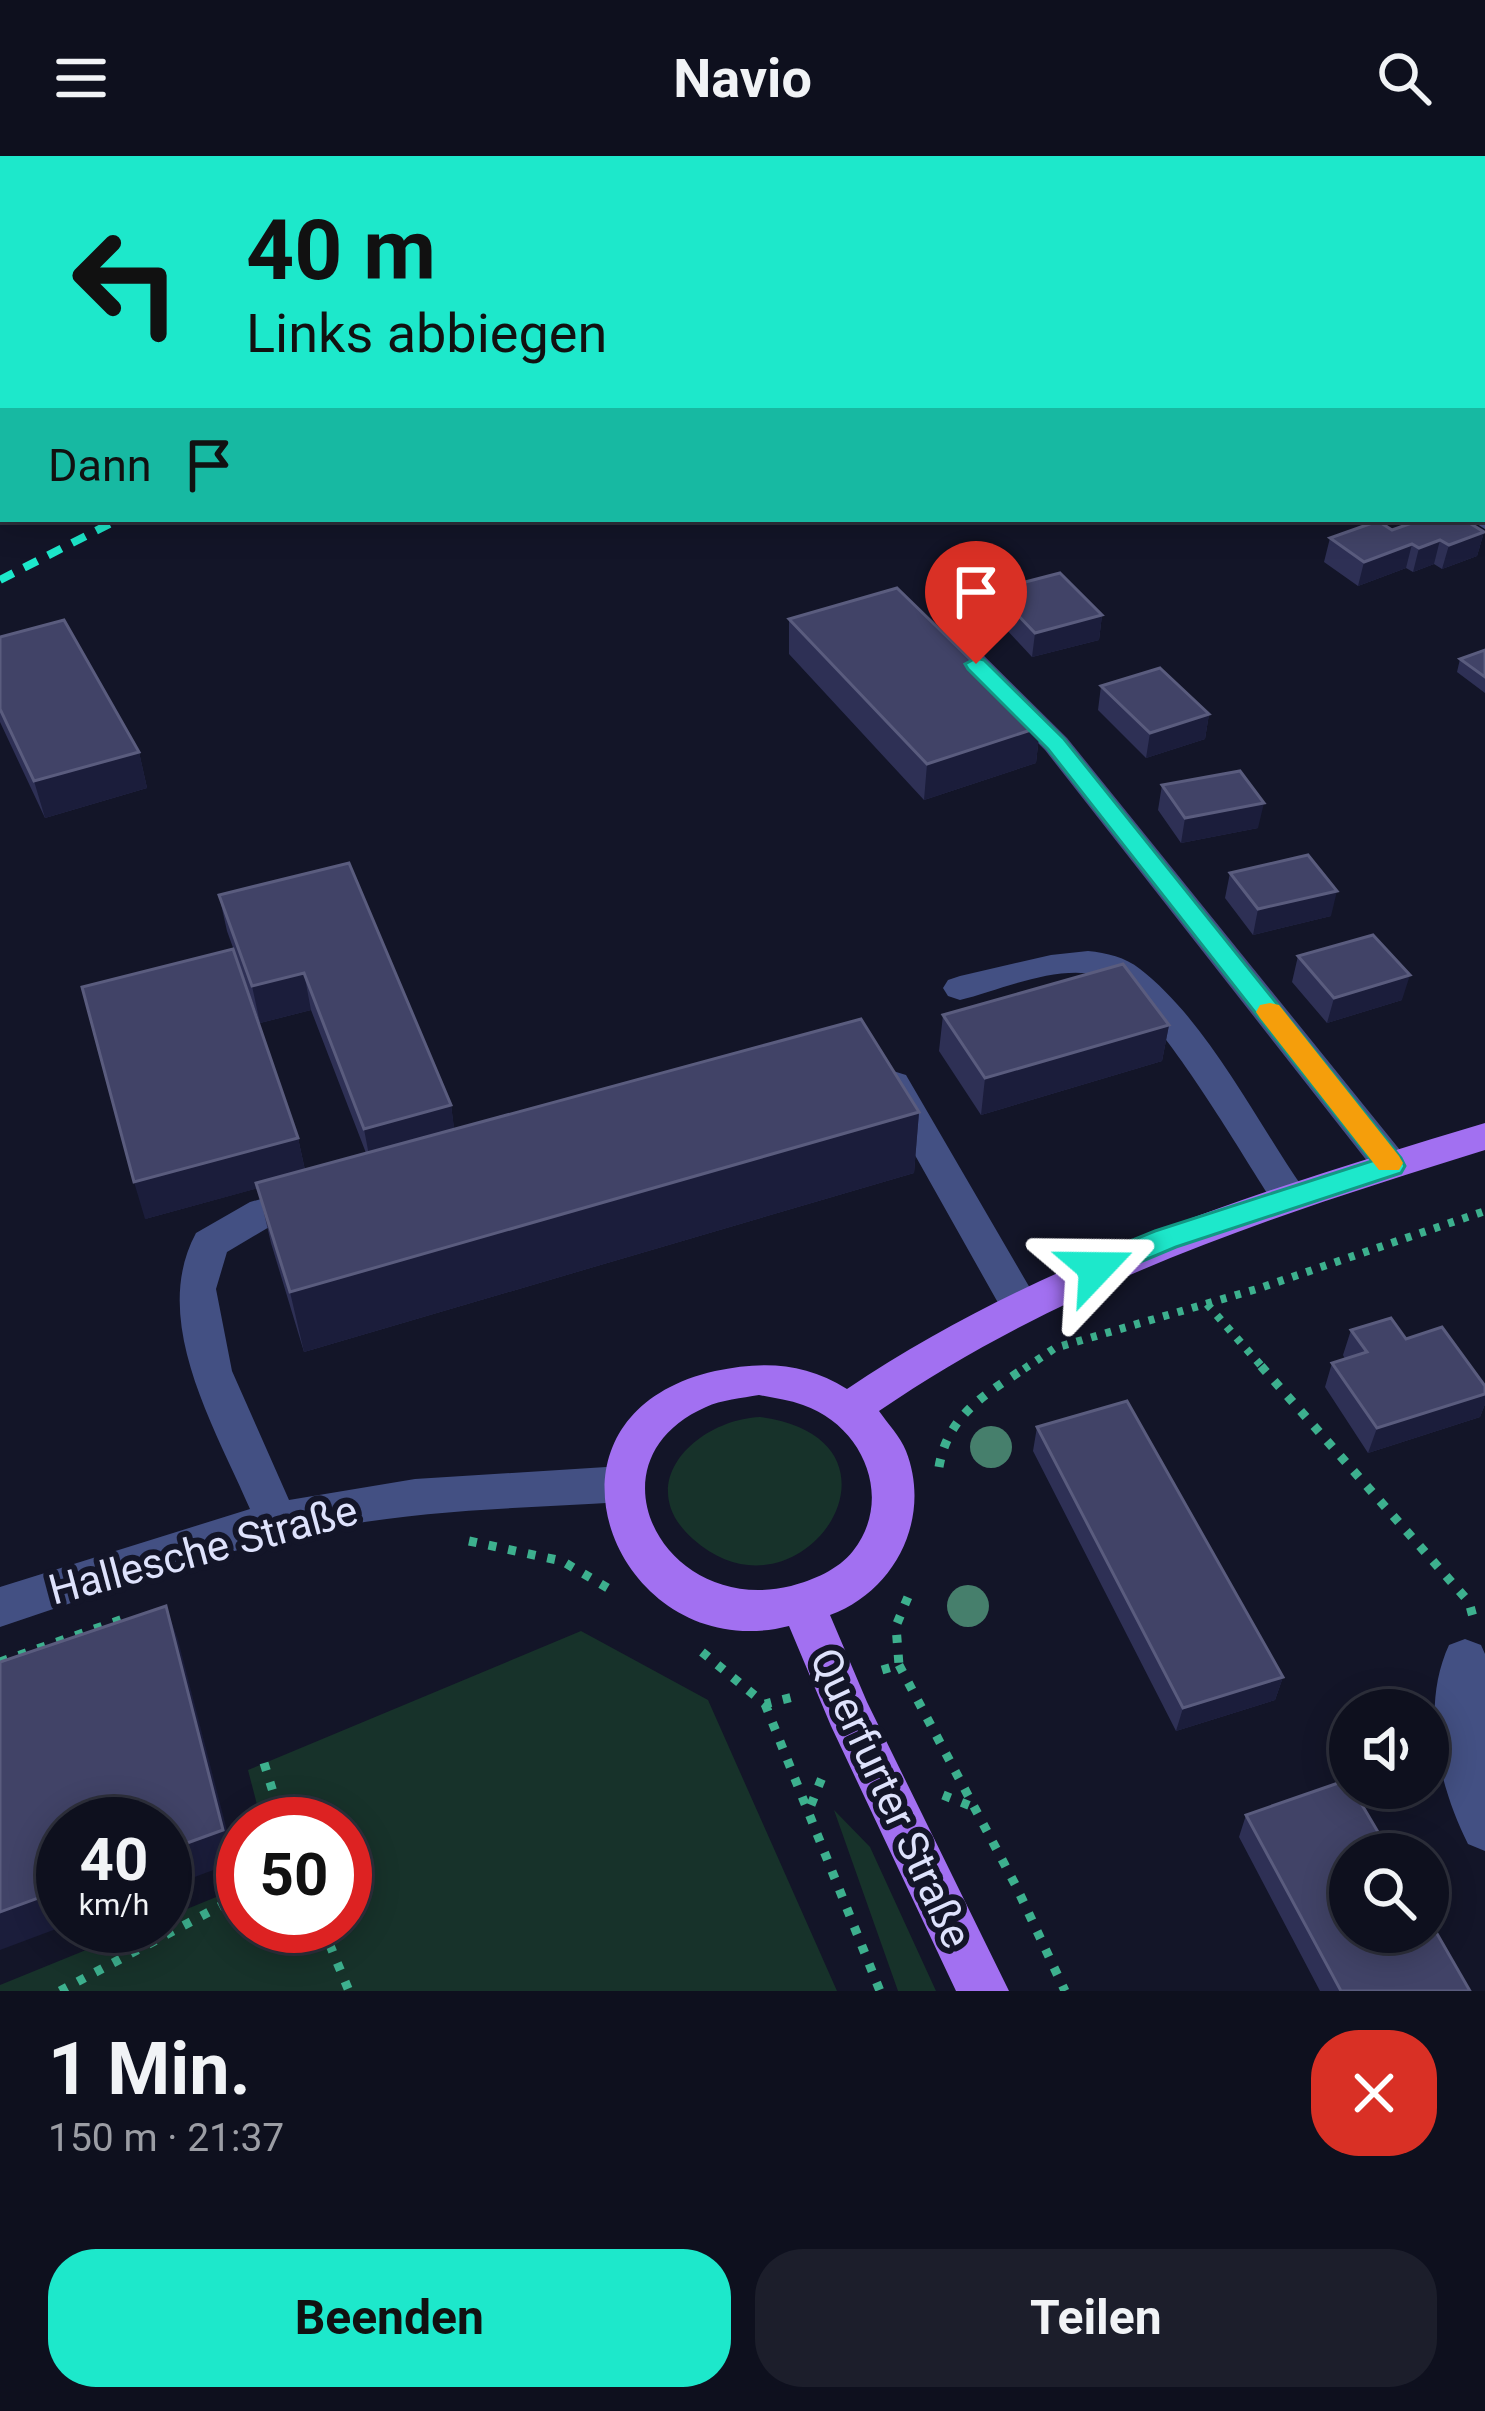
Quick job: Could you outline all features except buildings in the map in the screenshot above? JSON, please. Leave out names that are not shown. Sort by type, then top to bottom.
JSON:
[{"type":"main road","points":[[851,1408],[916,1364],[1062,1282],[1166,1239],[1485,1136]]},
{"type":"main road","points":[[746,1378],[808,1385],[851,1408],[872,1427],[896,1475],[890,1529],[858,1575],[833,1592],[803,1604],[742,1609],[686,1592],[639,1550],[625,1521],[622,1484],[635,1442],[666,1407],[709,1385],[746,1378]]},
{"type":"main road","name":"Querfurter Straße","points":[[803,1604],[848,1711],[982,1991]]},
{"type":"street","points":[[950,638],[1056,744],[1391,1166]]},
{"type":"street","points":[[960,988],[1064,966],[1102,964],[1122,969],[1140,983],[1182,1039],[1290,1198]]},
{"type":"street","points":[[866,1058],[893,1085],[1020,1306]]},
{"type":"street","points":[[277,1522],[212,1371],[196,1288],[210,1243],[264,1212],[333,1194]]},
{"type":"street","name":"Hallesche Straße","points":[[0,1606],[277,1522],[413,1497],[622,1484]]},
{"type":"street","points":[[1465,1660],[1456,1732],[1476,1812],[1485,1828]]},
{"type":"path","points":[[1110,1332],[1485,1211]]},
{"type":"path","points":[[1207,1304],[1469,1603],[1478,1643],[1465,1660]]},
{"type":"path","points":[[0,1662],[142,1612]]},
{"type":"path","points":[[899,1665],[1016,1886],[1064,1991]]},
{"type":"path","points":[[765,1704],[880,1991]]},
{"type":"path","points":[[264,1763],[275,1797]]},
{"type":"path","points":[[60,1991],[216,1908]]},
{"type":"path","points":[[333,1953],[349,1991]]},
{"type":"green space","points":[[760,1417],[810,1433],[836,1459],[841,1491],[830,1523],[806,1549],[772,1564],[734,1562],[693,1539],[675,1518],[668,1497],[670,1477],[694,1442],[736,1421]]},
{"type":"green space","points":[[581,1631],[708,1700],[837,1991],[0,1991],[0,1985],[79,1953],[192,1953],[192,1907],[216,1897],[216,1953],[372,1953],[372,1797],[255,1797],[248,1770]]},
{"type":"green space","points":[[834,1810],[870,1847],[936,1991],[898,1991]]},
{"type":"railway","points":[[0,580],[113,522]]},
{"type":"slow traffic","points":[[1270,1012],[1389,1163]]},
{"type":"route","points":[[976,664],[1056,744],[1391,1166],[1166,1239],[1096,1268]]}]
